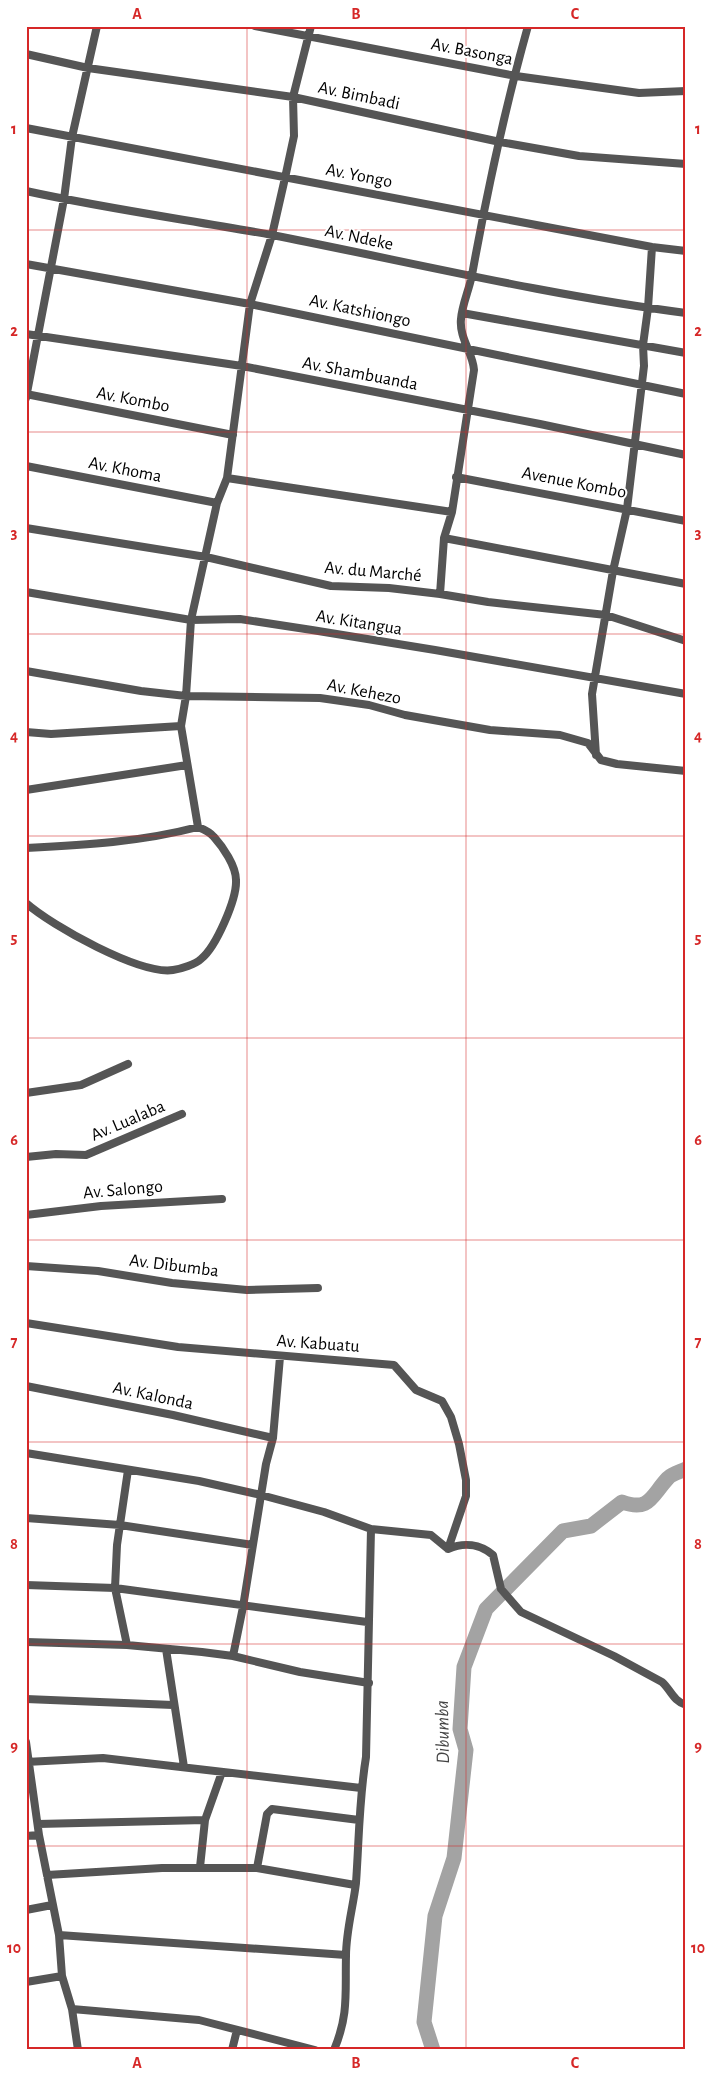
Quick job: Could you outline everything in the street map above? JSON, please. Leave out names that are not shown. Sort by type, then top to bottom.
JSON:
[{"type":"street","points":[[26,396],[64,199],[72,137],[97,26]]},
{"type":"street","name":"Av. Basonga","points":[[254,26],[516,76],[639,93],[686,91]]},
{"type":"street","points":[[198,826],[181,726],[186,696],[191,620],[217,503],[227,478],[250,304],[272,236],[285,178],[294,136],[293,98],[311,26]]},
{"type":"street","points":[[440,594],[444,538],[452,512],[474,370],[473,361],[466,349],[462,330],[462,313],[472,277],[482,214],[528,26]]},
{"type":"street","name":"Av. Bimbadi","points":[[26,54],[88,68],[293,98],[500,142],[579,156],[686,164]]},
{"type":"street","name":"Av. Yongo","points":[[26,128],[652,247],[686,251]]},
{"type":"street","name":"Av. Ndeke","points":[[26,191],[272,236],[472,277],[648,308],[686,312]]},
{"type":"street","points":[[596,755],[592,694],[613,570],[627,509],[644,366],[643,345],[648,308],[652,247]]},
{"type":"street","name":"Av. Katshiongo","points":[[26,264],[250,304],[686,394]]},
{"type":"street","points":[[462,313],[686,353]]},
{"type":"street","name":"Av. Shambuanda","points":[[26,334],[242,366],[686,455]]},
{"type":"street","name":"Av. Kombo","points":[[26,396],[233,435]]},
{"type":"street","name":"Av. Khoma","points":[[26,466],[217,503]]},
{"type":"street","name":"Avenue Kombo","points":[[456,477],[686,520]]},
{"type":"street","points":[[227,478],[452,512]]},
{"type":"street","name":"Av. du Marché","points":[[26,528],[206,557],[331,586],[389,588],[488,602],[606,614],[686,641]]},
{"type":"street","points":[[444,538],[686,584]]},
{"type":"street","name":"Av. Kitangua","points":[[26,592],[191,620],[240,619],[435,650],[686,694]]},
{"type":"street","name":"Av. Kehezo","points":[[26,671],[141,691],[186,696],[320,698],[369,705],[405,715],[490,730],[560,735],[588,744],[601,760],[617,764],[686,771]]},
{"type":"street","points":[[26,732],[51,734],[181,726]]},
{"type":"street","points":[[26,790],[187,765]]},
{"type":"street","points":[[26,848],[123,842],[162,836],[198,826],[213,835],[233,866],[237,879],[231,906],[208,951],[201,960],[175,970],[160,971],[109,954],[26,904]]},
{"type":"street","points":[[26,1093],[81,1085],[128,1064]]},
{"type":"street","name":"Av. Lualaba","points":[[26,1157],[56,1154],[86,1155],[182,1114]]},
{"type":"street","name":"Av. Salongo","points":[[26,1215],[101,1206],[222,1200]]},
{"type":"street","name":"Av. Dibumba","points":[[26,1266],[98,1272],[172,1283],[247,1290],[318,1288]]},
{"type":"street","name":"Av. Kabuatu","points":[[26,1323],[178,1347],[280,1357],[390,1363],[416,1390],[442,1401],[450,1417],[459,1444],[466,1480],[466,1496],[448,1549]]},
{"type":"street","points":[[233,1656],[261,1495],[273,1438],[280,1357]]},
{"type":"street","name":"Av. Kalonda","points":[[26,1386],[173,1415],[273,1438]]},
{"type":"street","points":[[26,1452],[199,1481],[261,1495],[324,1512],[371,1529],[431,1535],[448,1549],[459,1544],[475,1546],[493,1555],[503,1592],[527,1615],[614,1656],[662,1682],[668,1687],[673,1698],[686,1705]]},
{"type":"street","points":[[127,1645],[115,1588],[120,1526],[128,1470]]},
{"type":"street","points":[[26,1518],[120,1526],[253,1545]]},
{"type":"street","points":[[334,2050],[343,2028],[346,1955],[356,1885],[361,1788],[366,1757],[371,1529]]},
{"type":"street","points":[[26,1585],[115,1588],[243,1607],[368,1622]]},
{"type":"street","points":[[26,1642],[127,1645],[233,1656],[300,1672],[369,1683]]},
{"type":"street","points":[[166,1649],[184,1767]]},
{"type":"street","points":[[26,1699],[174,1705]]},
{"type":"street","points":[[26,1742],[39,1835],[59,1935],[62,1976],[72,2009],[78,2050]]},
{"type":"street","points":[[28,1762],[103,1758],[361,1788]]},
{"type":"street","points":[[200,1867],[205,1820],[222,1772]]},
{"type":"street","points":[[257,1868],[267,1814],[272,1809],[359,1820]]},
{"type":"street","points":[[38,1824],[205,1820]]},
{"type":"street","points":[[26,1836],[39,1835]]},
{"type":"street","points":[[47,1875],[200,1867],[257,1868],[356,1885]]},
{"type":"street","points":[[26,1910],[52,1905]]},
{"type":"street","points":[[59,1935],[346,1955]]},
{"type":"street","points":[[26,1982],[62,1976]]},
{"type":"street","points":[[72,2009],[175,2016],[198,2020],[316,2050]]},
{"type":"street","points":[[232,2050],[238,2030]]},
{"type":"waterway","name":"Dibumba","points":[[433,2050],[424,2022],[435,1916],[454,1858],[466,1750],[460,1729],[464,1667],[486,1609],[563,1531],[591,1526],[622,1502],[631,1505],[644,1504],[670,1476],[686,1469]]}]
